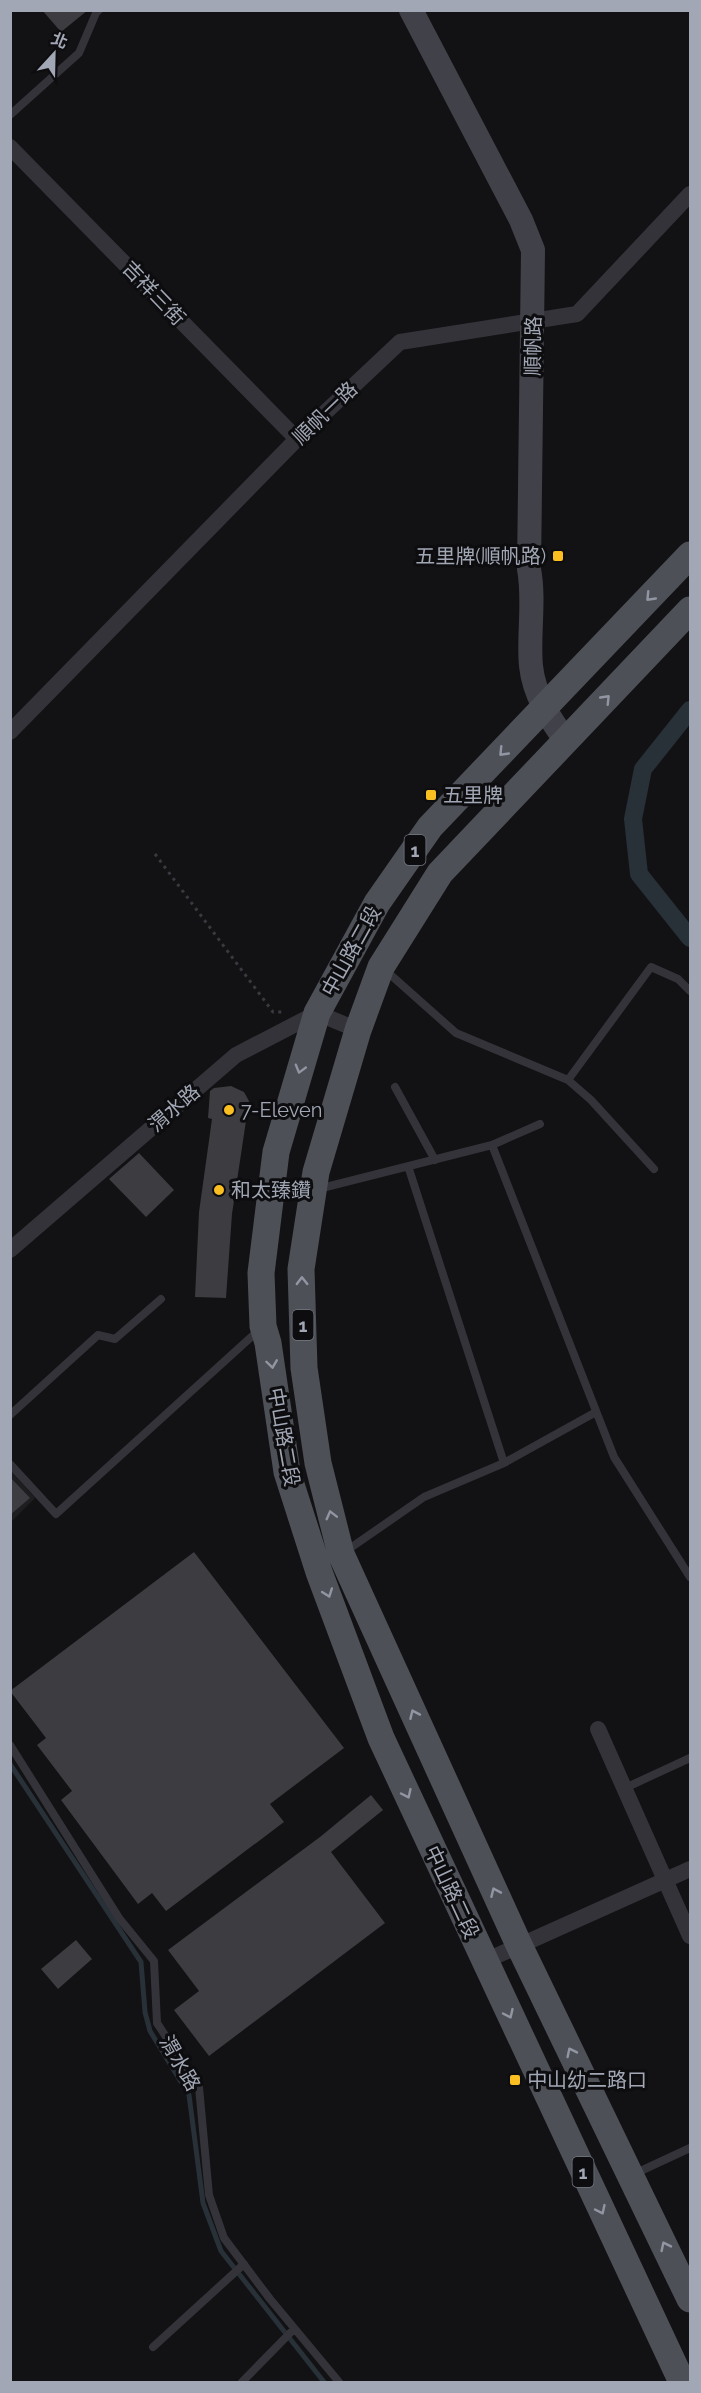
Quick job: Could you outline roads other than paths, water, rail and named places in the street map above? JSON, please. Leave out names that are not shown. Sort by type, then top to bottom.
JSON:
[{"type":"main road","name":"中山路二段","points":[[682,2382],[381,1738],[320,1572],[287,1472],[268,1343],[263,1326],[261,1273],[276,1152],[317,1013],[377,903],[430,827],[690,555]]},
{"type":"main road","name":"中山路二段","points":[[690,610],[440,873],[381,967],[358,1030],[316,1172],[301,1269],[304,1368],[318,1463],[341,1554],[519,1945],[690,2299]]},
{"type":"street","name":"順帆路","points":[[411,10],[521,219],[533,250],[531,668],[544,710],[566,741]]},
{"type":"street","name":"吉祥三街","points":[[10,147],[297,439]]},
{"type":"street","name":"順帆一路","points":[[10,732],[297,439],[400,342],[578,314],[690,194]]},
{"type":"street","points":[[317,1013],[358,1030]]},
{"type":"street","name":"渭水路","points":[[10,1250],[236,1055],[317,1013]]},
{"type":"street","points":[[598,1729],[690,1936]]},
{"type":"street","points":[[485,1961],[690,1869]]},
{"type":"lane","points":[[10,115],[79,53],[99,10]]},
{"type":"lane","points":[[381,967],[456,1033],[568,1080],[591,1100],[654,1169]]},
{"type":"lane","points":[[568,1080],[651,967],[678,979],[690,991]]},
{"type":"lane","points":[[395,1087],[435,1160]]},
{"type":"lane","points":[[313,1190],[492,1145],[540,1124]]},
{"type":"lane","points":[[492,1145],[614,1457],[690,1577]]},
{"type":"lane","points":[[408,1166],[504,1463]]},
{"type":"lane","points":[[10,1415],[98,1335],[115,1339],[161,1299]]},
{"type":"lane","points":[[10,1464],[56,1514],[263,1326]]},
{"type":"lane","points":[[341,1554],[424,1497],[504,1463],[596,1412]]},
{"type":"lane","name":"渭水路","points":[[10,1745],[119,1918],[154,1961],[157,2023],[199,2087],[209,2195],[224,2238],[294,2329],[339,2382]]},
{"type":"lane","points":[[625,1788],[690,1758]]},
{"type":"lane","points":[[631,2175],[690,2148]]},
{"type":"lane","points":[[153,2347],[244,2264]]},
{"type":"lane","points":[[242,2382],[294,2329]]},
{"type":"waterway","points":[[690,710],[643,769],[633,819],[639,874],[690,938]]},
{"type":"waterway","points":[[10,1764],[141,1962],[145,2012],[150,2031],[189,2095],[203,2203],[221,2251],[324,2382]]},
{"type":"place","name":"五里牌(順帆路)","points":[[558,556]]},
{"type":"place","name":"五里牌","points":[[431,795]]},
{"type":"place","name":"7-Eleven","points":[[229,1110]]},
{"type":"place","name":"和太臻鑽","points":[[219,1190]]},
{"type":"place","name":"中山幼二路口","points":[[515,2080]]}]
